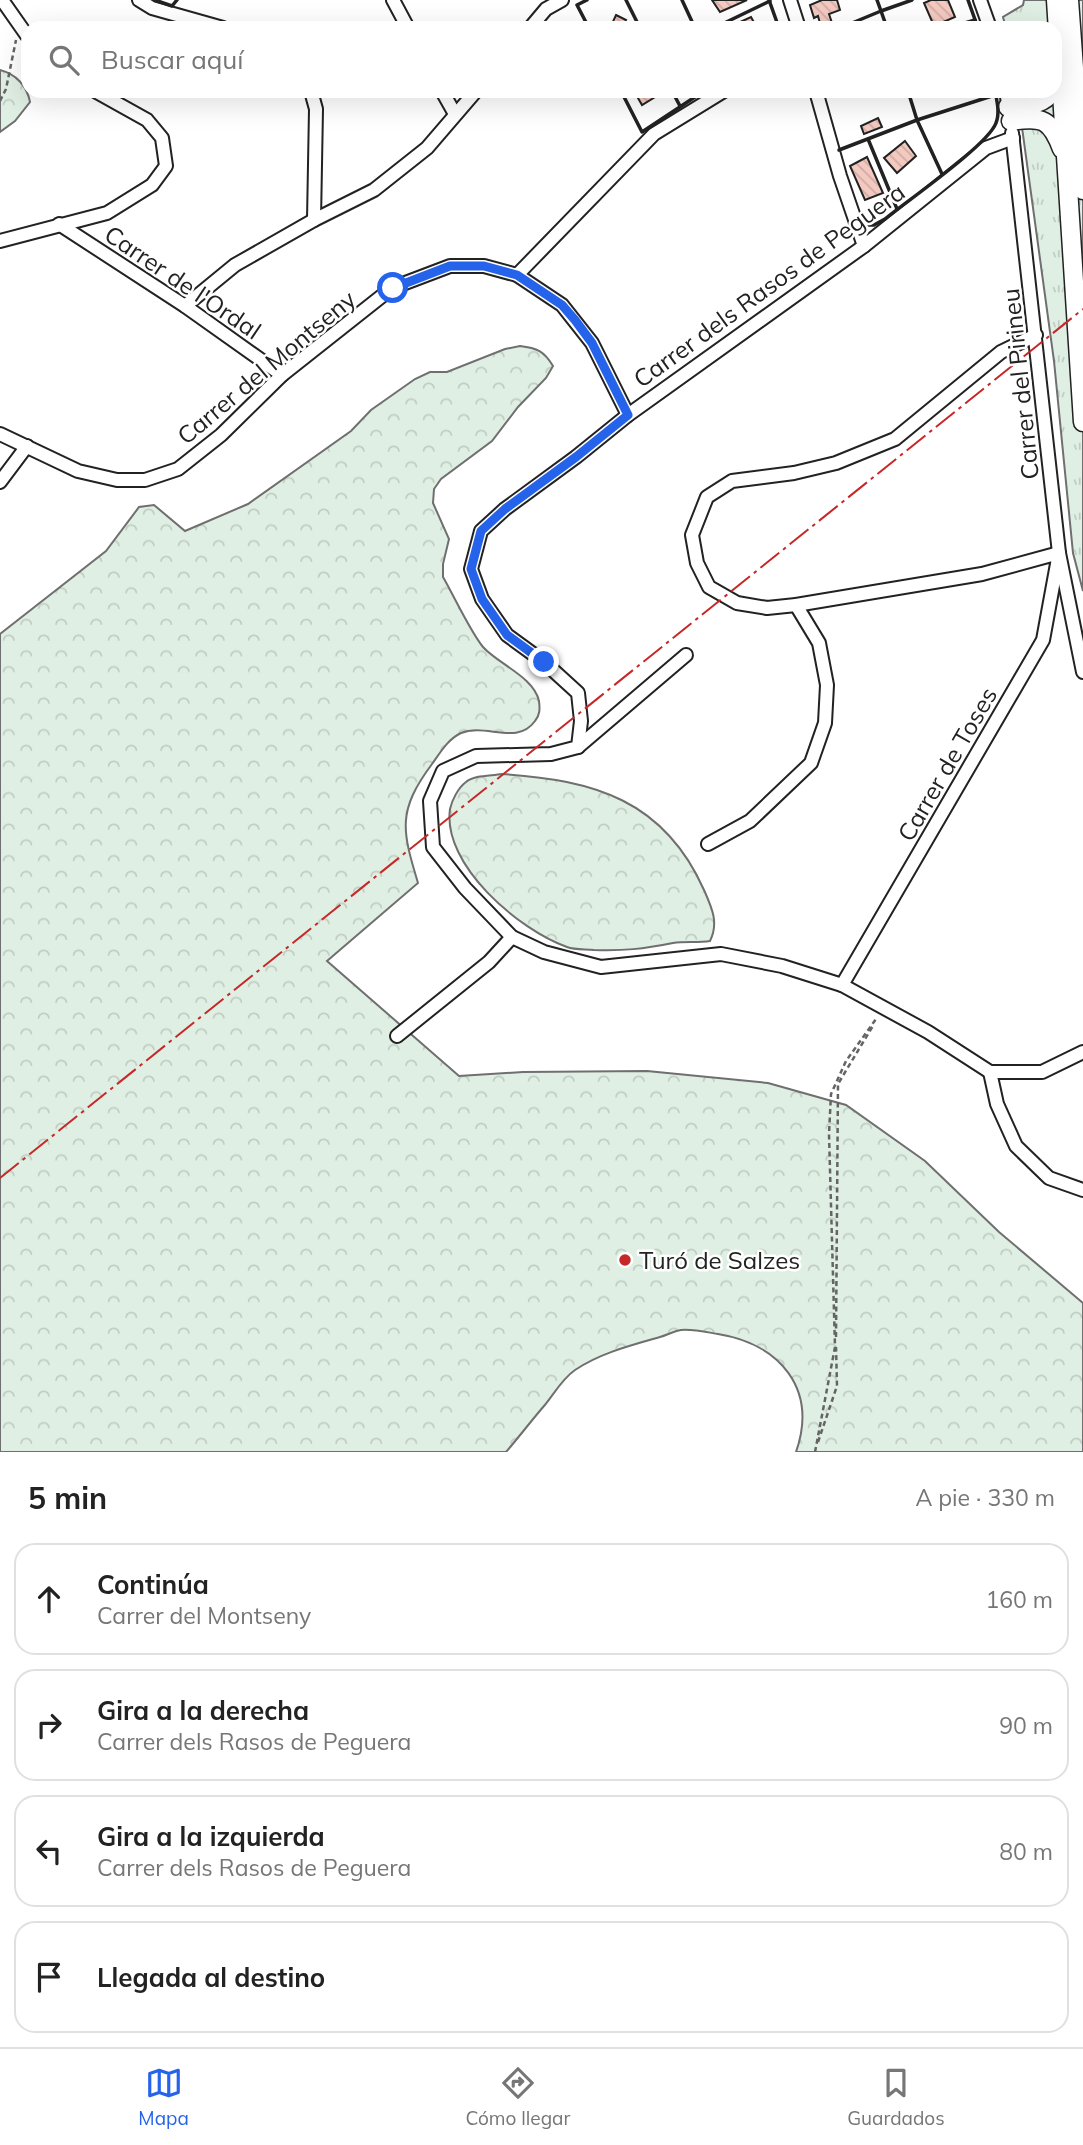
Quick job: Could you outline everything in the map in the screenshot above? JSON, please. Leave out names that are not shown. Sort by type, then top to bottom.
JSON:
[{"type":"main road","points":[[1056,0],[1058,21]]},
{"type":"main road","points":[[1069,0],[1067,65],[1083,190]]},
{"type":"main road","points":[[1062,38],[1066,49],[1068,101],[1081,109]]},
{"type":"main road","points":[[1062,44],[1081,109],[1077,151],[1083,422]]},
{"type":"main road","points":[[1062,73],[1067,65]]},
{"type":"main road","points":[[1067,65],[1083,90]]},
{"type":"main road","points":[[1010,114],[1048,98]]},
{"type":"main road","points":[[1010,114],[1047,123],[1077,151]]},
{"type":"street","points":[[2,0],[21,29]]},
{"type":"street","points":[[139,0],[152,8],[198,21]]},
{"type":"street","points":[[393,0],[404,21]]},
{"type":"street","points":[[534,21],[542,4],[562,0]]},
{"type":"street","points":[[790,0],[797,21]]},
{"type":"street","points":[[980,0],[988,21]]},
{"type":"street","points":[[0,242],[107,213],[152,185],[166,166],[162,138],[147,120],[108,98]]},
{"type":"street","points":[[313,98],[316,109],[314,220]]},
{"type":"street","points":[[446,98],[455,114]]},
{"type":"street","points":[[185,306],[235,265],[374,190],[427,148],[470,98]]},
{"type":"street","points":[[517,275],[654,134],[713,98]]},
{"type":"street","points":[[819,98],[864,246]]},
{"type":"street","name":"Carrer dels Rasos de Peguera","points":[[578,747],[581,722],[578,693],[544,662],[507,635],[482,599],[471,569],[481,531],[505,509],[628,415],[864,246],[986,148],[1010,114]]},
{"type":"street","name":"Carrer del Pirineu","points":[[1010,114],[1059,553],[1083,672]]},
{"type":"street","name":"Carrer de l'Ordal","points":[[59,224],[185,306],[282,375]]},
{"type":"street","name":"Carrer del Montseny","points":[[0,434],[78,471],[117,480],[145,480],[178,469],[221,435],[282,375],[393,288],[450,266],[484,266],[517,275],[562,305],[592,343],[628,415]]},
{"type":"street","points":[[1036,335],[1001,352],[895,439],[836,463],[794,473],[732,481],[707,497],[692,535],[697,563],[709,587],[737,603],[767,608],[982,574],[1059,553]]},
{"type":"street","points":[[0,482],[27,446]]},
{"type":"street","name":"Carrer de Toses","points":[[842,985],[1043,640],[1059,553]]},
{"type":"street","points":[[708,844],[750,821],[811,763],[825,723],[828,685],[819,643],[796,605]]},
{"type":"street","points":[[686,655],[578,747],[551,754],[476,756],[443,771],[430,801],[433,847],[465,888],[512,937],[544,952],[601,967],[721,954],[782,966],[842,985],[928,1032],[990,1072],[1042,1072],[1083,1052]]},
{"type":"street","points":[[397,1037],[489,962],[512,937]]},
{"type":"street","points":[[990,1072],[997,1104],[1016,1146],[1049,1178],[1083,1190]]},
{"type":"path","points":[[0,101],[21,39]]},
{"type":"path","points":[[815,1452],[836,1386],[838,1084],[884,1008]]},
{"type":"path","points":[[815,1452],[835,1347],[829,1133],[831,1094],[846,1060],[884,1008]]},
{"type":"green space","points":[[1024,0],[1083,0],[1083,591],[1073,553],[1054,361],[1018,98],[1062,98],[1062,21],[1004,21],[1003,17],[1023,5]]},
{"type":"green space","points":[[0,70],[11,74],[20,82],[21,98],[29,98],[30,102],[15,121],[0,132]]},
{"type":"green space","points":[[520,346],[539,351],[553,366],[546,378],[518,407],[492,441],[441,479],[434,489],[433,503],[449,539],[443,577],[483,647],[523,678],[536,692],[539,714],[528,728],[519,732],[481,730],[461,733],[445,747],[421,780],[408,808],[406,834],[418,883],[327,961],[459,1076],[523,1072],[647,1071],[768,1083],[846,1105],[925,1161],[999,1232],[1083,1303],[1083,1452],[796,1452],[802,1429],[802,1408],[788,1373],[776,1359],[740,1339],[686,1330],[616,1350],[575,1370],[562,1382],[506,1452],[0,1452],[0,634],[106,551],[139,507],[154,505],[185,531],[248,504],[351,431],[371,410],[415,379],[430,372],[447,372],[505,349]]},
{"type":"green space","points":[[502,774],[567,782],[596,790],[622,800],[647,815],[688,859],[704,890],[714,922],[710,941],[678,942],[624,950],[573,949],[527,926],[507,911],[471,873],[458,852],[451,830],[450,809],[460,787],[466,782],[478,777]]},
{"type":"building","points":[[712,0],[747,0],[720,12]]},
{"type":"building","points":[[822,0],[837,0],[840,10],[829,14],[831,21],[819,21],[818,16],[814,18],[810,5]]},
{"type":"building","points":[[931,0],[948,0],[955,17],[946,21],[932,21],[924,3]]},
{"type":"building","points":[[616,15],[626,20],[626,21],[613,21]]},
{"type":"building","points":[[638,98],[653,98],[642,105]]},
{"type":"building","points":[[878,118],[882,127],[864,134],[861,126]]},
{"type":"building","points":[[905,141],[916,156],[897,173],[884,158]]},
{"type":"building","points":[[867,157],[883,193],[865,200],[850,166]]},
{"type":"wall","points":[[155,0],[172,6],[177,0]]},
{"type":"wall","points":[[585,21],[577,5],[587,0]]},
{"type":"wall","points":[[626,0],[636,21]]},
{"type":"wall","points":[[682,0],[692,21]]},
{"type":"wall","points":[[769,0],[776,21]]},
{"type":"wall","points":[[877,0],[881,11],[912,0]]},
{"type":"wall","points":[[968,0],[976,21]]},
{"type":"wall","points":[[729,21],[770,1]]},
{"type":"wall","points":[[857,21],[881,11],[885,21]]},
{"type":"wall","points":[[625,98],[642,132],[693,98]]},
{"type":"wall","points":[[676,98],[680,106]]},
{"type":"wall","points":[[839,150],[917,120],[910,98]]},
{"type":"wall","points":[[942,174],[917,120],[986,98]]},
{"type":"wall","points":[[859,219],[866,225],[874,225],[885,219],[978,145],[996,123],[996,98]]},
{"type":"wall","points":[[868,139],[897,209]]},
{"type":"power","points":[[0,1178],[1083,309]]},
{"type":"place","name":"Turó de Salzes","points":[[625,1260]]},
{"type":"route","points":[[393,288],[450,266],[484,266],[517,275],[562,305],[575,320],[592,343],[628,415],[505,509],[481,531],[471,569],[482,599],[507,635],[544,662]]}]
